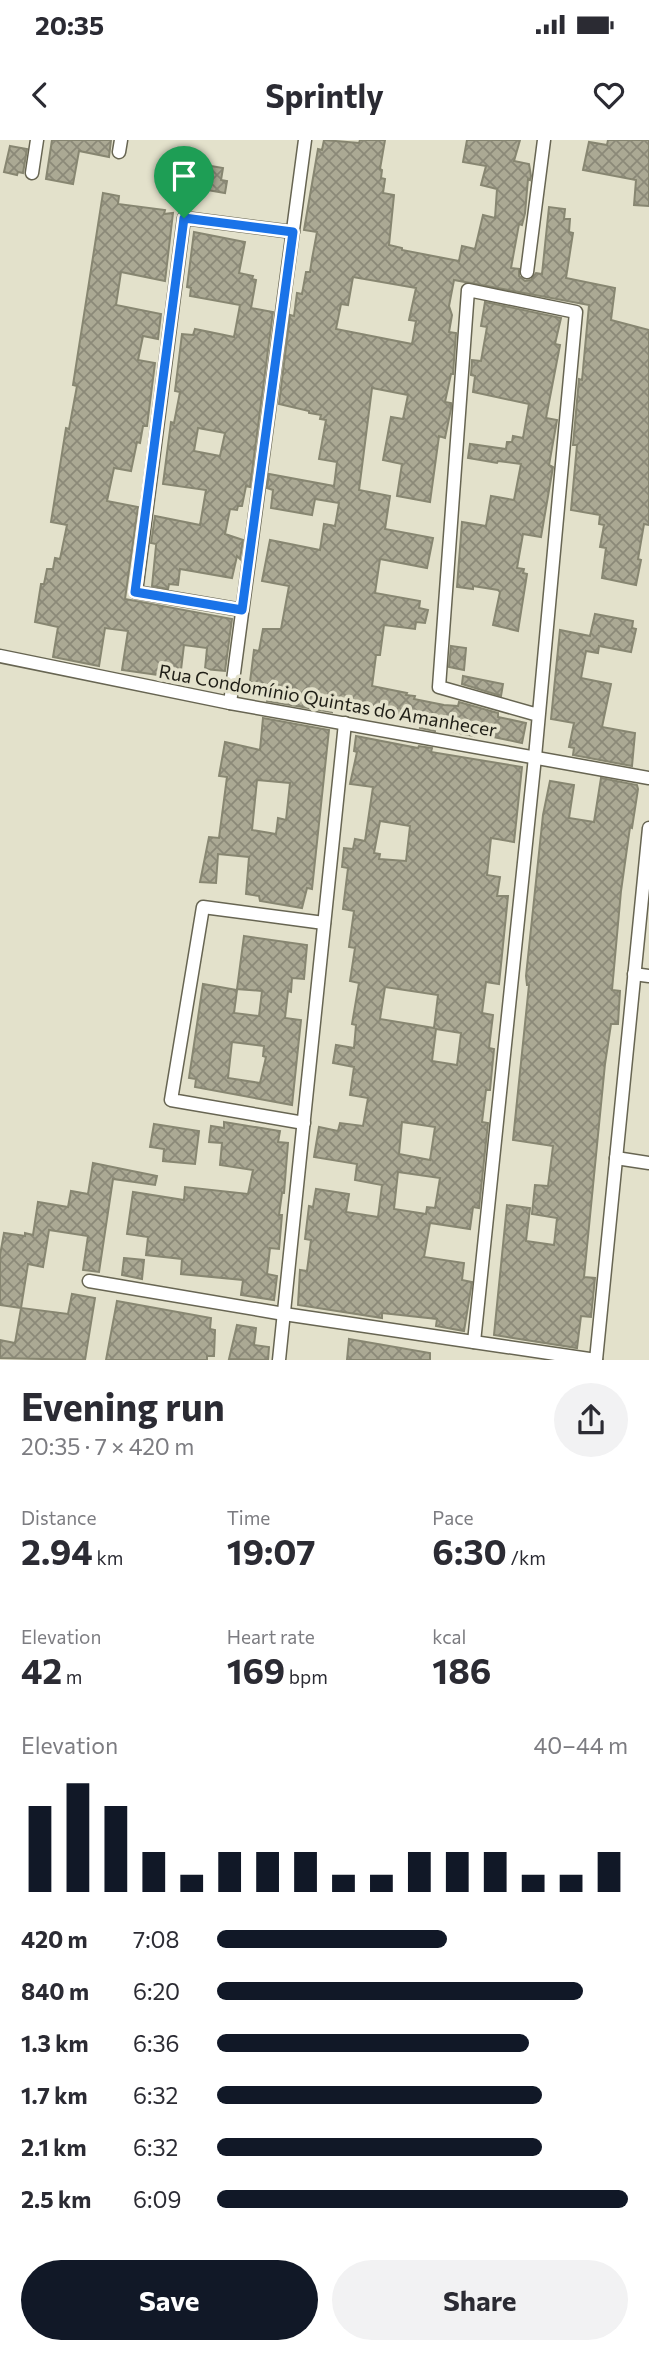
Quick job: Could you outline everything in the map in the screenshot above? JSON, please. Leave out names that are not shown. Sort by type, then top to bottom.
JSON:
[{"type":"street","points":[[32,173],[37,140]]},
{"type":"street","points":[[230,703],[306,140]]},
{"type":"street","points":[[527,272],[544,140]]},
{"type":"street","points":[[242,610],[135,592],[184,218],[293,232]]},
{"type":"street","name":"Rua Condomínio Quintas do Amanhecer","points":[[468,289],[576,312],[538,715],[439,687],[468,289]]},
{"type":"street","name":"Rua Condomínio Quintas do Amanhecer","points":[[0,656],[230,703],[649,778]]},
{"type":"street","points":[[474,1342],[538,715]]},
{"type":"street","points":[[279,1360],[345,723]]},
{"type":"street","points":[[89,1281],[284,1314],[596,1360],[649,828]]},
{"type":"street","points":[[304,1123],[171,1100],[203,907],[324,923]]},
{"type":"street","points":[[635,974],[649,976]]},
{"type":"street","points":[[616,1157],[649,1163]]},
{"type":"building","points":[[52,140],[111,140],[109,157],[79,151],[73,184],[46,179]]},
{"type":"building","points":[[324,140],[359,143],[360,140],[385,140],[380,169],[381,178],[385,179],[383,193],[394,195],[389,245],[459,261],[462,246],[475,249],[483,215],[495,218],[497,189],[481,185],[486,166],[463,162],[467,140],[520,140],[514,161],[529,164],[531,176],[530,180],[528,179],[525,213],[522,225],[519,224],[511,268],[519,269],[519,276],[525,281],[531,280],[536,273],[542,274],[549,207],[565,209],[564,219],[570,219],[569,232],[573,233],[566,278],[615,288],[611,320],[649,330],[649,525],[644,524],[636,585],[602,578],[606,548],[600,547],[604,525],[599,524],[600,515],[571,510],[577,445],[573,445],[589,305],[454,280],[449,306],[452,315],[449,332],[456,333],[453,374],[445,402],[451,403],[451,409],[445,438],[439,436],[430,502],[397,496],[402,464],[383,460],[391,417],[403,419],[408,395],[372,388],[359,490],[390,496],[385,529],[433,538],[427,568],[380,559],[375,593],[420,601],[419,608],[428,610],[425,623],[416,622],[415,629],[384,625],[372,686],[407,693],[406,695],[415,696],[414,699],[444,705],[458,706],[459,702],[498,713],[498,717],[526,723],[522,743],[474,733],[474,736],[435,728],[435,731],[420,728],[421,723],[341,708],[341,711],[332,709],[332,712],[267,701],[268,697],[264,697],[265,684],[250,682],[254,650],[259,651],[263,629],[281,629],[289,586],[262,581],[270,540],[320,550],[324,524],[335,526],[339,503],[315,499],[312,515],[271,508],[273,490],[267,488],[269,474],[334,486],[337,462],[319,459],[326,420],[320,419],[321,415],[279,404],[290,315],[294,316],[297,293],[302,294],[306,272],[310,272],[317,232],[304,230],[318,149],[322,150]],"holes":[[[353,277],[416,288],[409,320],[416,321],[412,344],[336,329],[341,304],[348,305]]]},
{"type":"building","points":[[608,140],[649,140],[649,206],[634,205],[636,180],[583,170],[589,142],[607,145]]},
{"type":"building","points":[[10,146],[27,149],[23,173],[18,172],[17,175],[4,172]]},
{"type":"building","points":[[211,166],[223,168],[221,180],[227,181],[225,193],[207,190]]},
{"type":"building","points":[[103,193],[119,196],[118,204],[165,210],[164,214],[173,213],[165,281],[121,272],[116,305],[161,314],[158,339],[143,336],[138,360],[155,363],[147,426],[143,426],[140,443],[137,442],[131,471],[114,468],[107,501],[138,507],[125,599],[232,619],[225,671],[205,669],[207,648],[184,645],[180,678],[122,670],[128,631],[105,628],[99,666],[53,657],[58,627],[35,622],[41,584],[44,584],[47,569],[53,569],[55,558],[60,559],[67,525],[51,522],[66,428],[69,429],[77,386],[73,385]]},
{"type":"building","points":[[194,232],[245,242],[239,273],[253,276],[252,279],[256,280],[251,308],[273,312],[250,487],[246,486],[242,506],[238,506],[237,510],[230,509],[225,534],[243,540],[240,559],[237,556],[232,578],[180,569],[178,585],[169,584],[168,589],[152,586],[156,544],[151,543],[155,516],[200,525],[206,490],[163,484],[171,422],[174,423],[180,392],[175,391],[182,334],[193,335],[195,329],[234,337],[240,305],[190,296],[191,288],[187,287]],"holes":[[[198,428],[225,433],[220,456],[194,451]]]},
{"type":"building","points":[[485,302],[561,318],[555,344],[560,345],[546,418],[557,420],[549,465],[553,467],[541,537],[523,534],[517,568],[524,569],[523,573],[527,574],[518,631],[493,625],[500,592],[498,590],[473,586],[473,589],[457,587],[462,522],[486,526],[491,496],[514,500],[521,464],[468,458],[470,444],[506,449],[507,442],[512,442],[513,436],[523,438],[529,404],[473,392],[475,376],[471,375],[472,360],[481,361],[487,327],[481,326]]},
{"type":"building","points":[[595,614],[633,621],[632,628],[636,629],[631,652],[599,646],[598,653],[586,651],[581,678],[611,684],[602,727],[635,733],[632,766],[573,755],[574,748],[569,747],[574,723],[551,719],[560,630],[590,636]]},
{"type":"building","points":[[451,646],[466,648],[464,670],[449,667]]},
{"type":"building","points":[[463,676],[503,684],[501,696],[462,684]]},
{"type":"building","points":[[263,718],[329,730],[312,889],[307,888],[302,908],[260,901],[259,896],[246,894],[249,857],[218,854],[216,883],[200,882],[209,837],[219,838],[227,777],[219,776],[225,742],[260,750]],"holes":[[[257,780],[290,783],[286,820],[278,818],[276,834],[252,830]]]},
{"type":"building","points":[[356,736],[418,748],[432,748],[431,752],[522,767],[514,842],[491,838],[487,875],[500,877],[497,896],[508,896],[499,984],[486,982],[482,1013],[493,1015],[489,1048],[494,1049],[490,1090],[486,1090],[482,1122],[488,1123],[479,1208],[473,1207],[470,1229],[430,1223],[424,1257],[464,1263],[462,1280],[472,1282],[464,1331],[436,1326],[437,1319],[382,1313],[382,1318],[298,1305],[300,1270],[307,1271],[311,1240],[305,1239],[309,1206],[313,1207],[316,1189],[349,1194],[346,1212],[378,1217],[382,1185],[355,1180],[357,1164],[314,1157],[319,1127],[338,1131],[340,1123],[363,1126],[368,1098],[350,1095],[354,1067],[333,1063],[336,1045],[354,1048],[356,1025],[352,1024],[359,983],[350,981],[355,948],[349,947],[354,911],[343,909],[348,868],[342,867],[344,848],[353,849],[355,839],[365,841],[373,787],[350,784],[357,752],[354,751]],"holes":[[[380,821],[410,826],[406,861],[379,859],[380,854],[374,853]],[[385,987],[438,995],[434,1028],[380,1019]],[[436,1029],[461,1033],[457,1065],[432,1061]],[[402,1122],[435,1127],[430,1160],[399,1154]],[[398,1172],[440,1178],[435,1208],[427,1207],[426,1214],[394,1209]]]},
{"type":"building","points":[[601,778],[637,785],[638,789],[621,891],[612,990],[620,991],[618,1024],[611,1024],[605,1064],[584,1277],[595,1278],[591,1317],[581,1316],[577,1348],[494,1335],[507,1205],[530,1208],[526,1241],[554,1245],[557,1218],[532,1214],[535,1185],[548,1186],[553,1146],[513,1140],[529,985],[526,976],[543,815],[550,781],[574,785],[569,818],[594,822]]},
{"type":"building","points":[[244,936],[307,945],[304,979],[292,978],[285,1018],[301,1020],[292,1105],[195,1087],[196,1079],[189,1078],[203,984],[237,990],[234,1013],[259,1016],[262,991],[237,989]],"holes":[[[232,1042],[264,1046],[263,1056],[266,1057],[260,1083],[228,1078]]]},
{"type":"building","points":[[224,1122],[280,1131],[278,1142],[288,1143],[284,1193],[279,1215],[282,1215],[279,1249],[270,1248],[267,1274],[277,1276],[274,1300],[241,1295],[243,1280],[181,1274],[182,1259],[146,1255],[148,1237],[127,1234],[133,1192],[184,1200],[185,1187],[248,1194],[253,1170],[220,1165],[222,1143],[209,1142],[211,1126],[224,1128]]},
{"type":"building","points":[[154,1124],[199,1131],[195,1164],[163,1161],[164,1149],[150,1147]]},
{"type":"building","points":[[93,1163],[157,1176],[155,1185],[113,1179],[99,1272],[83,1270],[88,1236],[49,1230],[43,1267],[28,1264],[21,1308],[0,1305],[0,1255],[4,1233],[33,1235],[38,1202],[68,1207],[71,1191],[88,1194]]},
{"type":"building","points":[[124,1258],[144,1260],[142,1279],[122,1275]]},
{"type":"building","points":[[72,1294],[95,1298],[85,1360],[0,1358],[0,1340],[15,1343],[21,1308],[68,1314]]},
{"type":"building","points":[[117,1301],[211,1318],[210,1329],[215,1330],[214,1356],[207,1356],[207,1360],[106,1360]]},
{"type":"building","points":[[237,1325],[256,1328],[254,1345],[269,1347],[268,1360],[229,1359]]},
{"type":"building","points":[[349,1339],[430,1353],[430,1360],[347,1360]]},
{"type":"route","points":[[184,218],[293,232],[242,610],[135,592],[184,218]]}]
